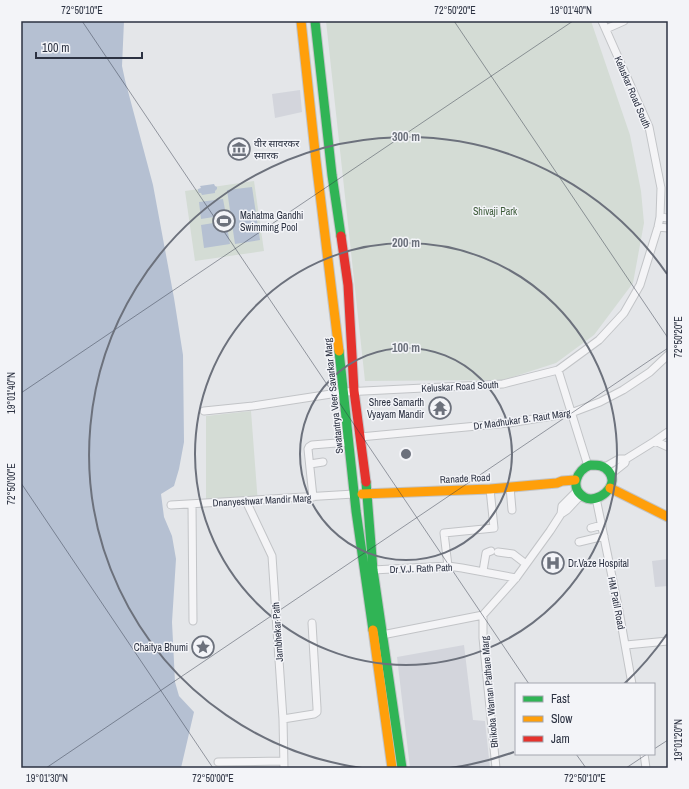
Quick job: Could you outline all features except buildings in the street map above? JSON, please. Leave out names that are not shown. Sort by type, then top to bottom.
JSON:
[{"type":"main road","name":"Swatantrya Veer Savarkar Marg","points":[[301,21],[316,161],[344,392],[356,512],[392,768]]},
{"type":"main road","points":[[314,21],[332,175],[348,285],[354,391],[373,570],[394,718],[402,753],[408,768]]},
{"type":"main road","points":[[597,465],[608,471],[611,477],[610,488],[607,492],[592,499],[586,498],[577,488],[579,472],[588,466],[597,465]]},
{"type":"main road","name":"Ranade Road","points":[[354,494],[490,489],[509,492],[557,483],[562,480],[577,488]]},
{"type":"main road","points":[[610,488],[668,517]]},
{"type":"main road","points":[[402,753],[402,768]]},
{"type":"street","name":"Keluskar Road South","points":[[204,411],[253,406],[354,391],[503,384],[558,370],[599,340],[624,312],[640,286],[658,227],[660,217],[661,188],[649,127],[602,21]]},
{"type":"street","points":[[606,29],[624,21]]},
{"type":"street","points":[[660,217],[668,218]]},
{"type":"street","points":[[658,227],[668,228]]},
{"type":"street","name":"Dr Madhukar B. Raut Marg","points":[[360,437],[509,423],[571,413],[600,402],[623,390],[650,372],[668,355]]},
{"type":"street","points":[[558,370],[588,466]]},
{"type":"street","points":[[608,471],[619,459],[626,458],[668,432]]},
{"type":"street","points":[[655,441],[668,447]]},
{"type":"street","points":[[313,497],[308,449],[310,446],[349,442]]},
{"type":"street","points":[[310,464],[323,462]]},
{"type":"street","points":[[382,635],[483,615],[516,578],[561,514],[567,510],[577,488]]},
{"type":"street","points":[[448,566],[444,534],[494,528],[494,507],[490,489]]},
{"type":"street","points":[[509,492],[512,510]]},
{"type":"street","name":"Dnanyeshwar Mandir Marg","points":[[170,505],[354,494]]},
{"type":"street","name":"HM Patil Road","points":[[596,498],[626,645],[632,683]]},
{"type":"street","name":"Jambhekar Path","points":[[246,501],[272,556],[283,719],[284,764]]},
{"type":"street","points":[[192,504],[193,621]]},
{"type":"street","points":[[595,539],[592,527],[602,525]]},
{"type":"street","points":[[579,541],[595,539],[604,535]]},
{"type":"street","points":[[483,571],[486,553],[494,552],[513,554],[526,564]]},
{"type":"street","name":"Dr V.J. Rath Path","points":[[373,570],[448,566],[516,578]]},
{"type":"street","name":"Bhikoba Waman Pathare Marg","points":[[483,615],[483,638],[496,768]]},
{"type":"street","points":[[283,719],[314,714],[317,712],[312,623]]},
{"type":"street","points":[[626,645],[668,641]]},
{"type":"street","points":[[644,755],[646,768]]},
{"type":"street","points":[[218,762],[284,764]]},
{"type":"shaded area","points":[[300,90],[302,112],[275,118],[272,94]]},
{"type":"shaded area","points":[[668,559],[668,586],[655,587],[652,561]]},
{"type":"shaded area","points":[[464,645],[473,720],[485,721],[490,768],[410,768],[397,657]]},
{"type":"green space","name":"Shivaji Park","points":[[326,21],[591,21],[630,135],[641,191],[644,223],[633,283],[594,335],[556,363],[503,380],[365,381]]},
{"type":"green space","name":"Mahatma Gandhi Swimming Pool","points":[[254,181],[264,251],[195,261],[185,191]]},
{"type":"green space","points":[[251,411],[258,504],[206,504],[206,416]]},
{"type":"water","points":[[21,21],[124,21],[122,66],[153,185],[183,355],[184,442],[174,486],[161,494],[164,517],[172,536],[176,559],[172,622],[175,682],[179,696],[194,712],[181,768],[21,768]]},
{"type":"water","points":[[214,184],[217,187],[215,193],[202,195],[199,193],[198,189],[201,188],[200,186]]},
{"type":"water","points":[[252,187],[260,240],[235,244],[227,190]]},
{"type":"water","points":[[223,199],[226,215],[201,219],[199,202]]},
{"type":"water","points":[[226,221],[230,244],[204,248],[201,225]]},
{"type":"traffic: fast","points":[[315,21],[332,175],[341,236]]},
{"type":"traffic: fast","points":[[339,351],[356,511],[373,630]]},
{"type":"traffic: fast","points":[[590,465],[598,465],[605,468],[612,477],[612,483],[606,493],[589,499],[579,493],[576,480],[581,471],[590,465]]},
{"type":"traffic: fast","points":[[366,482],[373,570],[402,768]]},
{"type":"traffic: slow","points":[[301,21],[339,351]]},
{"type":"traffic: slow","points":[[362,494],[490,489],[575,480]]},
{"type":"traffic: slow","points":[[610,488],[668,517]]},
{"type":"traffic: slow","points":[[373,630],[392,768]]},
{"type":"traffic: jam","points":[[341,236],[348,285],[354,391],[366,482]]},
{"type":"place","name":"वीर सावरकर स्मारक","points":[[239,149]]},
{"type":"place","name":"Mahatma Gandhi Swimming Pool","points":[[224,221]]},
{"type":"place","name":"Shree Samarth Vyayam Mandir","points":[[440,408]]},
{"type":"place","name":"Dr.Vaze Hospital","points":[[553,563]]},
{"type":"place","name":"Chaitya Bhumi","points":[[203,647]]}]
